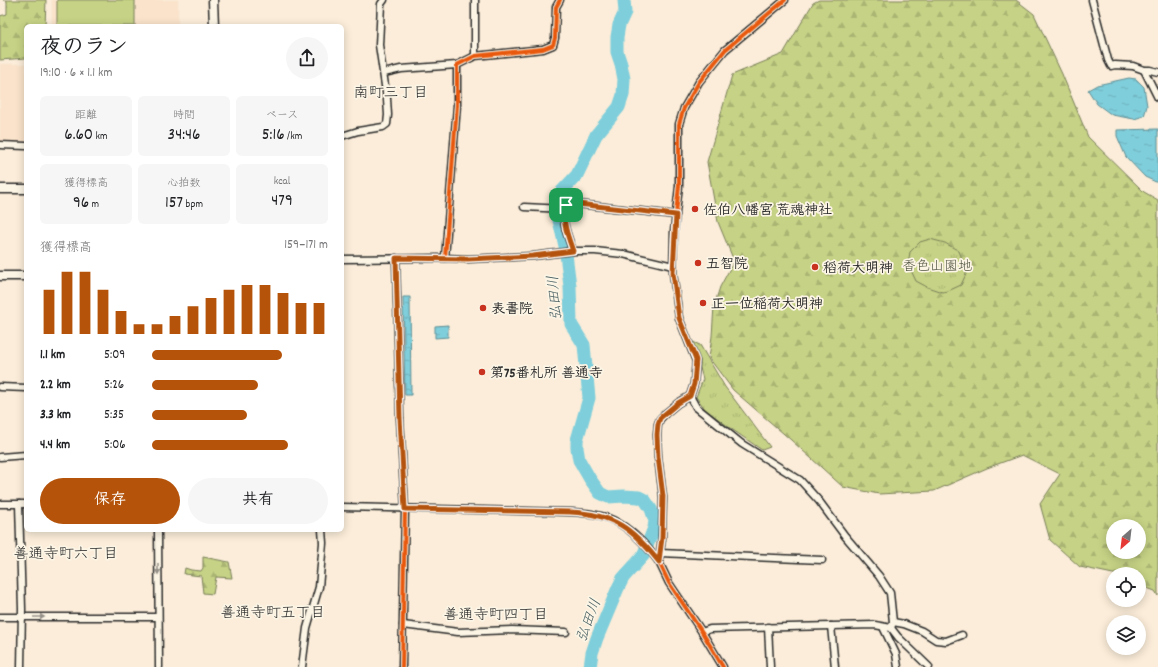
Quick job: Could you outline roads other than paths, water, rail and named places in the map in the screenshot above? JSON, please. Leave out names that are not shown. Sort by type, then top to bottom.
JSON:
[{"type":"street","points":[[213,0],[214,24]]},
{"type":"street","points":[[344,135],[358,131],[383,127],[387,124],[387,99],[379,45],[381,4],[384,0]]},
{"type":"street","points":[[475,0],[475,56]]},
{"type":"street","points":[[384,73],[457,65],[475,56],[543,49],[553,45],[555,38],[556,7],[560,0]]},
{"type":"street","points":[[659,562],[662,538],[663,496],[658,457],[658,424],[660,418],[678,403],[690,396],[694,384],[696,360],[679,318],[673,266],[679,186],[679,124],[684,108],[699,82],[725,50],[785,0]]},
{"type":"street","points":[[1092,0],[1108,60],[1111,66],[1134,66],[1144,70],[1158,72]]},
{"type":"street","points":[[445,258],[457,105],[457,65]]},
{"type":"street","points":[[1144,70],[1158,98]]},
{"type":"street","points":[[0,145],[24,146]]},
{"type":"street","points":[[0,189],[24,189]]},
{"type":"street","points":[[572,252],[564,224],[564,209],[569,203],[676,215]]},
{"type":"street","points":[[524,207],[564,209]]},
{"type":"street","points":[[344,259],[476,259],[595,251],[623,254],[673,266]]},
{"type":"street","points":[[396,258],[400,418],[405,509],[402,667]]},
{"type":"street","points":[[0,276],[24,276]]},
{"type":"street","points":[[0,388],[24,388]]},
{"type":"street","points":[[690,396],[696,406],[742,444],[800,480],[819,501],[845,536],[879,576],[890,594],[892,625],[898,636],[929,667]]},
{"type":"street","points":[[0,457],[24,455]]},
{"type":"street","points":[[0,504],[24,504]]},
{"type":"street","points":[[19,504],[22,617],[21,667]]},
{"type":"street","points":[[344,507],[570,512],[596,515],[614,520],[643,543],[659,562],[669,583],[702,632],[723,667]]},
{"type":"street","points":[[158,532],[159,667]]},
{"type":"street","points":[[302,667],[307,628],[319,587],[323,544],[322,532]]},
{"type":"street","points":[[660,553],[822,560]]},
{"type":"street","points":[[0,617],[158,617]]},
{"type":"street","points":[[702,632],[710,629],[875,625],[883,627],[904,624],[922,631],[936,640],[946,641],[962,635]]},
{"type":"street","points":[[403,625],[458,632],[512,630],[566,632]]},
{"type":"street","points":[[831,626],[835,667]]},
{"type":"street","points":[[768,627],[770,667]]},
{"type":"street","points":[[883,627],[896,654],[898,667]]},
{"type":"water","points":[[1129,78],[1136,79],[1144,87],[1147,106],[1144,116],[1134,119],[1112,115],[1097,104],[1088,90],[1097,85]]},
{"type":"water","points":[[1158,129],[1158,183],[1145,177],[1126,157],[1117,136],[1117,130]]},
{"type":"water","points":[[403,297],[410,297],[411,395],[405,395]]},
{"type":"water","points":[[448,325],[448,337],[435,338],[435,326]]},
{"type":"waterway","name":"弘田川","points":[[590,667],[592,653],[597,638],[618,588],[623,578],[643,556],[654,528],[655,521],[651,509],[645,500],[639,497],[608,497],[600,493],[579,460],[577,440],[589,398],[584,345],[571,324],[570,286],[565,246],[557,212],[562,191],[577,175],[596,135],[619,107],[623,95],[624,79],[617,52],[617,37],[619,25],[625,12],[624,0]]},
{"type":"place","name":"佐伯八幡宮 荒魂神社","points":[[695,209]]},
{"type":"place","name":"五智院","points":[[698,263]]},
{"type":"place","name":"稻荷大明神","points":[[815,267]]},
{"type":"place","name":"正一位稲荷大明神","points":[[703,303]]},
{"type":"place","name":"表書院","points":[[483,308]]},
{"type":"place","name":"第75番札所 善通寺","points":[[482,372]]},
{"type":"district","name":"南町三丁目","points":[[391,92]]},
{"type":"district","name":"善通寺町六丁目","points":[[66,553]]},
{"type":"district","name":"善通寺町五丁目","points":[[273,612]]},
{"type":"district","name":"善通寺町四丁目","points":[[496,614]]},
{"type":"park label","name":"香色山園地","points":[[937,265]]}]
